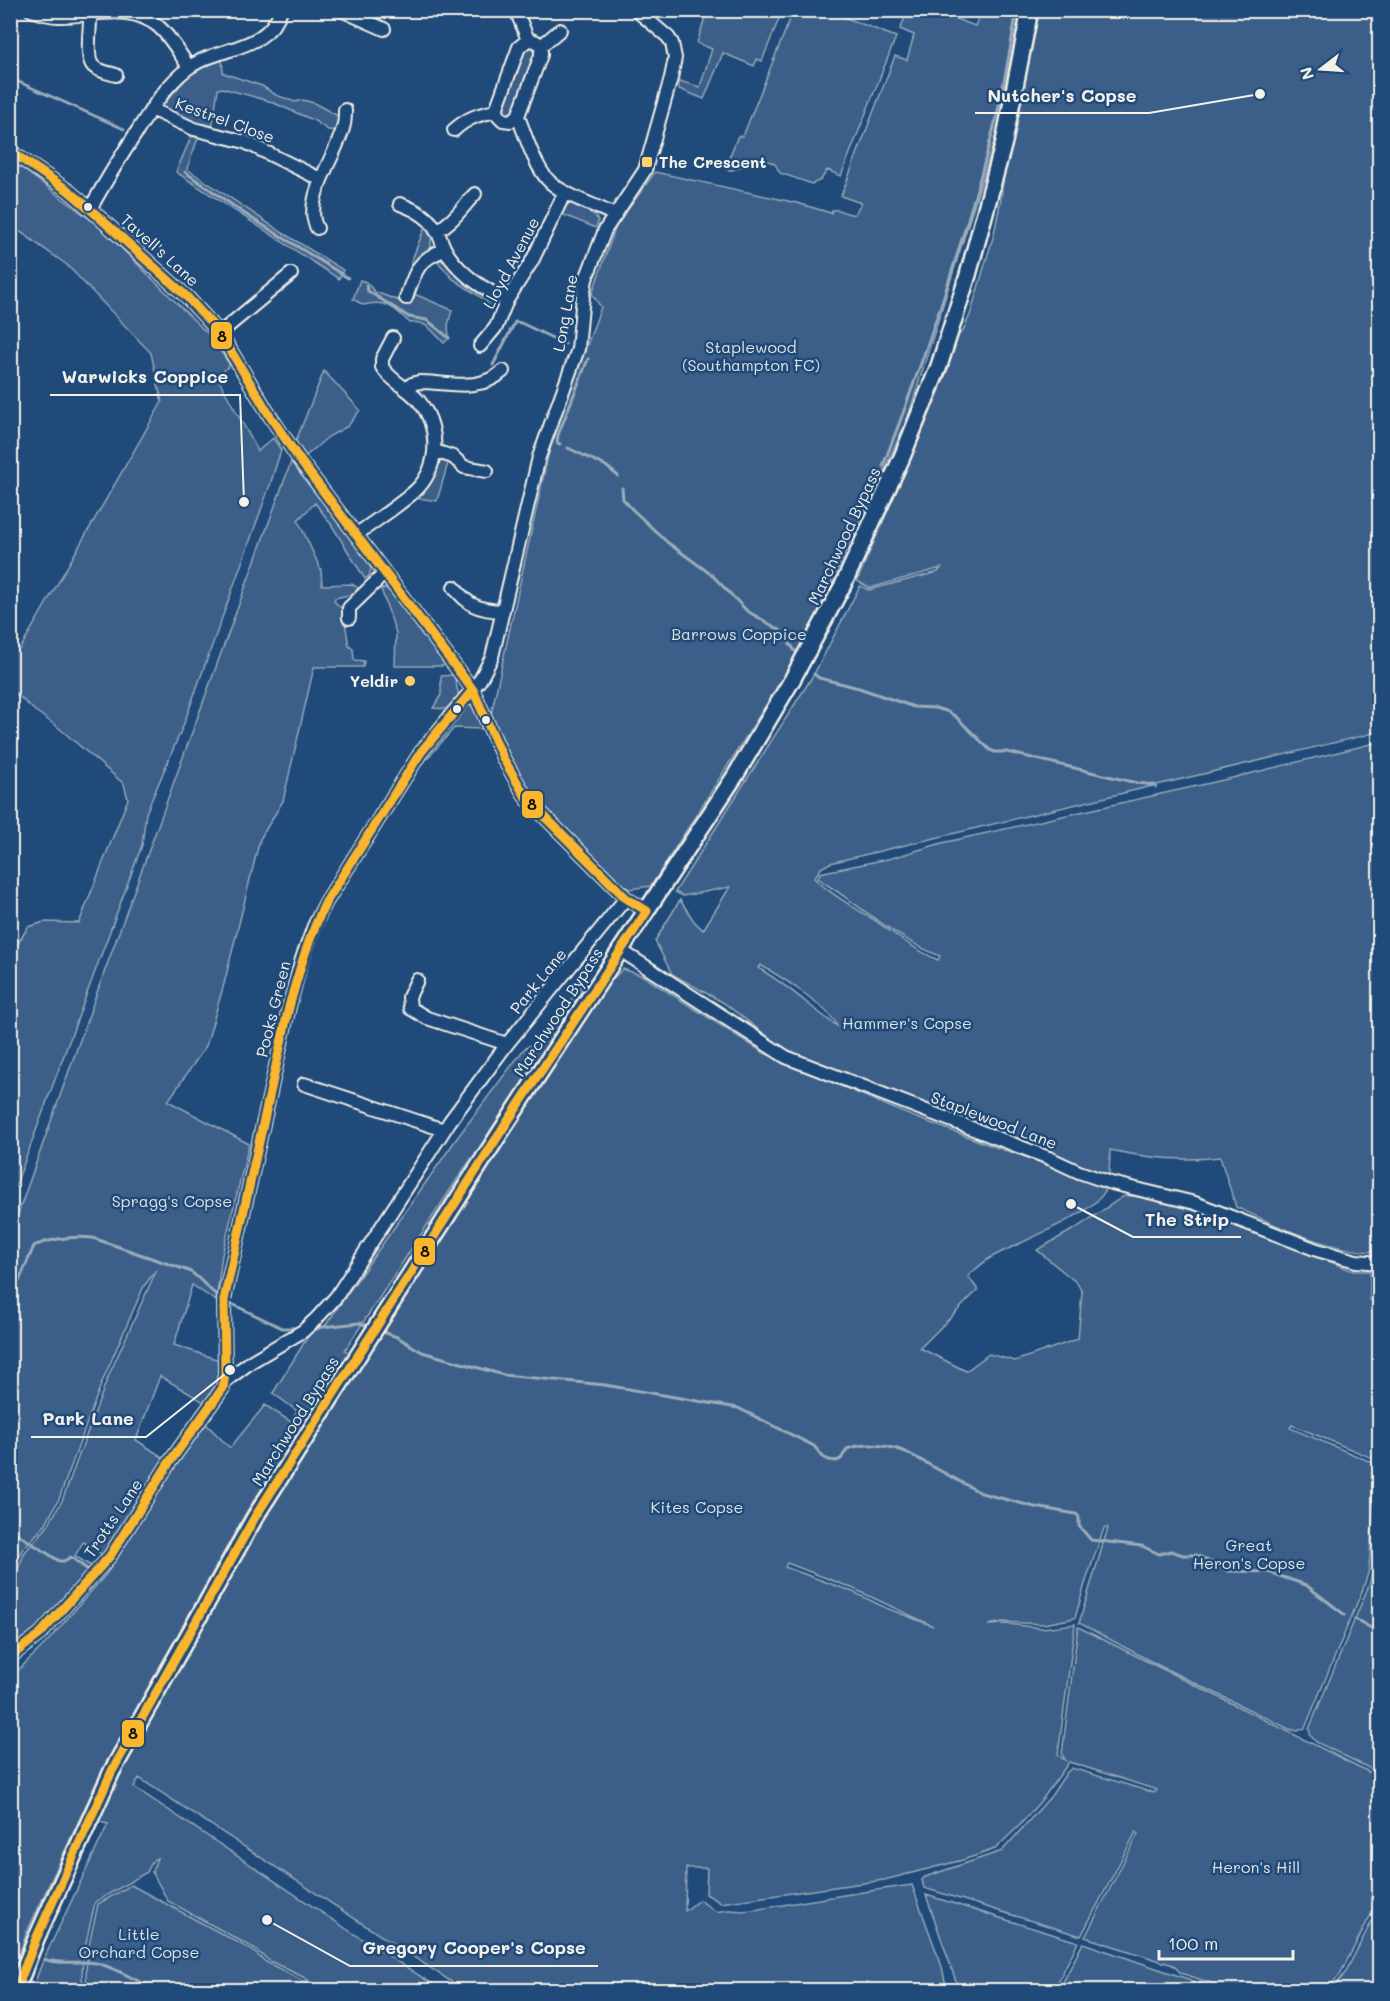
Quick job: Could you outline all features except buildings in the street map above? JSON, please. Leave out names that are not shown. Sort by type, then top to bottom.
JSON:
[{"type":"main road","name":"Marchwood Bypass","points":[[16,1990],[36,1939],[112,1771],[255,1517],[500,1133],[735,776],[792,680],[844,583],[902,457],[939,366],[968,275],[1004,142],[1030,10]]},
{"type":"street","points":[[31,10],[56,16],[125,12],[143,17],[165,34],[189,67]]},
{"type":"street","points":[[90,209],[151,109],[174,80],[189,67],[214,55],[259,39],[271,30],[281,10]]},
{"type":"street","points":[[341,10],[384,29]]},
{"type":"street","points":[[516,10],[528,40]]},
{"type":"street","name":"Long Lane","points":[[473,690],[492,657],[539,457],[578,350],[586,279],[598,245],[614,215],[645,170],[675,58],[672,43],[668,37],[636,10]]},
{"type":"street","points":[[90,14],[88,53],[91,64],[116,75]]},
{"type":"street","points":[[541,46],[560,30]]},
{"type":"street","points":[[528,40],[537,41],[541,46],[541,55],[518,116],[512,121],[503,120],[497,111],[519,47],[528,40]]},
{"type":"street","name":"Kestrel Close","points":[[151,109],[194,129],[245,142],[320,179]]},
{"type":"street","points":[[318,228],[313,214],[320,179],[344,125],[345,110]]},
{"type":"street","points":[[454,130],[464,121],[480,114],[497,111]]},
{"type":"street","points":[[518,116],[543,173],[550,183],[614,215]]},
{"type":"street","name":"Tavell's Lane","points":[[10,151],[69,191],[90,209],[186,296],[220,333],[284,438],[473,690]]},
{"type":"street","name":"Lloyd Avenue","points":[[480,346],[496,327],[507,300],[532,261],[565,192]]},
{"type":"street","points":[[436,231],[454,220],[475,194]]},
{"type":"street","points":[[400,204],[418,211],[436,231],[444,250],[471,280],[507,300]]},
{"type":"street","points":[[406,298],[419,264],[444,250]]},
{"type":"street","points":[[220,333],[291,274]]},
{"type":"street","points":[[356,535],[418,488],[429,473],[435,451],[429,418],[419,402],[382,367],[382,359],[393,338]]},
{"type":"street","points":[[407,389],[419,382],[475,384],[496,377],[503,371]]},
{"type":"street","points":[[435,451],[453,458],[464,467],[487,471]]},
{"type":"street","points":[[349,618],[349,608],[384,574]]},
{"type":"street","points":[[454,587],[468,603],[489,610],[503,611]]},
{"type":"street","points":[[473,690],[509,768],[527,799],[626,898],[647,911]]},
{"type":"street","name":"Pooks Green","points":[[224,1382],[224,1300],[272,1078],[302,960],[314,926],[326,902],[420,752],[473,690]]},
{"type":"street","name":"Park Lane","points":[[224,1382],[252,1361],[308,1327],[336,1297],[444,1130],[507,1044],[626,898]]},
{"type":"street","name":"Staplewood Lane","points":[[620,950],[786,1057],[1049,1158],[1079,1172],[1118,1185],[1195,1203],[1317,1250],[1356,1261],[1380,1263]]},
{"type":"street","points":[[417,981],[409,998],[410,1008],[427,1018],[507,1044]]},
{"type":"street","points":[[304,1084],[444,1130]]},
{"type":"street","name":"Trotts Lane","points":[[10,1657],[40,1634],[110,1556],[169,1463],[220,1394],[224,1382]]},
{"type":"green space","points":[[795,10],[828,11],[896,37],[841,176],[827,170],[821,180],[812,184],[780,173],[775,164],[762,158],[733,170],[725,168],[738,136],[743,136]]},
{"type":"green space","points":[[707,11],[782,11],[762,61],[757,59],[754,66],[723,53],[704,99],[679,89],[679,81],[700,87],[712,49],[697,43]]},
{"type":"green space","name":"Staplewood (Southampton FC)","points":[[908,11],[934,11],[975,26],[981,11],[1020,11],[998,129],[907,420],[798,655],[651,886],[629,889],[571,841],[523,781],[490,719],[548,456],[601,307],[592,294],[616,226],[655,172],[797,203],[831,213],[835,210],[855,214],[861,203],[841,196],[895,56],[907,60],[914,35],[900,29]]},
{"type":"green space","name":"Hammer's Copse","points":[[1035,11],[1379,11],[1379,732],[830,863],[821,868],[814,878],[834,895],[920,951],[938,960],[940,956],[895,933],[826,884],[818,878],[820,873],[892,858],[942,843],[1228,779],[1379,742],[1379,1252],[1361,1251],[1324,1243],[1236,1207],[1220,1157],[1165,1158],[1110,1150],[1109,1178],[1009,1135],[788,1052],[724,1003],[672,974],[655,941],[680,900],[703,930],[730,887],[683,896],[675,892],[814,674],[860,586],[869,590],[938,572],[941,568],[870,588],[857,581],[940,390],[952,341],[963,331],[970,315],[994,234],[1005,162]],"holes":[[[760,965],[815,1002],[837,1026],[779,981],[758,968]]]},
{"type":"green space","points":[[533,46],[537,51],[513,113],[507,115],[502,111],[502,105],[525,50]]},
{"type":"green space","points":[[222,58],[223,73],[262,86],[276,95],[295,102],[303,100],[314,103],[338,116],[340,121],[337,131],[328,130],[313,120],[269,101],[222,88],[218,89],[212,128],[160,108],[193,71]]},
{"type":"green space","points":[[192,135],[198,138],[187,169],[343,270],[339,279],[176,172]]},
{"type":"green space","points":[[11,160],[99,226],[210,336],[230,365],[217,377],[258,451],[273,438],[281,450],[183,726],[146,813],[142,845],[11,1198],[11,955],[28,927],[44,922],[79,923],[128,799],[124,784],[11,689],[11,642],[20,649],[162,402],[151,353],[67,265],[11,225]]},
{"type":"green space","points":[[572,204],[595,215],[598,221],[596,228],[559,213],[565,205]]},
{"type":"green space","points":[[425,227],[431,237],[431,248],[414,264],[411,262]]},
{"type":"green space","points":[[439,259],[464,282],[493,302],[493,308],[453,279],[436,260]]},
{"type":"green space","points":[[360,280],[366,282],[375,292],[408,304],[412,293],[452,310],[448,325],[449,338],[444,343],[425,325],[410,323],[389,306],[378,303],[363,305],[353,299]]},
{"type":"green space","points":[[324,371],[360,410],[348,426],[328,437],[306,456],[295,443]]},
{"type":"green space","points":[[442,461],[448,463],[437,501],[418,498],[437,463]]},
{"type":"green space","name":"Spragg's Copse","points":[[291,462],[319,498],[322,496],[367,559],[371,569],[369,576],[365,579],[331,524],[315,503],[298,520],[321,570],[322,585],[352,584],[358,588],[354,594],[335,598],[334,601],[343,610],[349,646],[353,649],[354,660],[364,661],[363,667],[314,667],[283,801],[260,839],[206,1046],[168,1101],[249,1144],[222,1255],[216,1301],[192,1285],[174,1345],[219,1360],[218,1387],[207,1404],[160,1376],[136,1440],[167,1460],[104,1556],[83,1542],[75,1556],[94,1568],[25,1643],[11,1652],[11,1586],[25,1552],[47,1527],[62,1501],[108,1377],[157,1269],[144,1286],[102,1382],[59,1499],[45,1525],[22,1550],[11,1578],[10,1236]]},
{"type":"green space","points":[[386,588],[399,600],[447,664],[442,666],[395,666],[396,633],[381,589]]},
{"type":"green space","points":[[454,675],[459,696],[446,709],[433,708],[441,695],[441,676]]},
{"type":"green space","points":[[465,705],[474,706],[482,729],[454,728],[428,758],[424,761],[420,759]]},
{"type":"green space","points":[[623,969],[643,976],[764,1053],[909,1115],[1054,1166],[1105,1188],[1101,1197],[1090,1207],[1055,1227],[990,1258],[968,1276],[978,1290],[920,1348],[966,1371],[989,1354],[1015,1361],[1078,1339],[1082,1292],[1077,1283],[1037,1250],[1076,1228],[1124,1196],[1135,1196],[1212,1214],[1353,1271],[1370,1271],[1370,1300],[1380,1303],[1377,1460],[1292,1425],[1290,1428],[1376,1464],[1369,1570],[1305,1728],[1297,1731],[1289,1729],[1158,1665],[1079,1623],[1108,1528],[1104,1528],[1075,1618],[1044,1624],[1002,1622],[988,1625],[1007,1624],[1042,1628],[1075,1624],[1058,1755],[1066,1761],[1062,1754],[1078,1627],[1379,1777],[1379,1899],[1340,1974],[1327,1990],[1228,1990],[1181,1973],[1173,1965],[1085,1937],[1138,1834],[1136,1832],[1081,1936],[924,1888],[922,1880],[925,1877],[1002,1851],[1051,1796],[1072,1768],[1154,1793],[1157,1790],[1069,1762],[1044,1797],[995,1849],[963,1860],[884,1880],[721,1903],[706,1894],[707,1868],[686,1868],[685,1911],[699,1900],[717,1912],[748,1911],[912,1885],[942,1967],[947,1990],[464,1990],[139,1778],[134,1787],[442,1990],[322,1990],[305,1978],[270,1961],[250,1946],[168,1901],[152,1872],[157,1858],[153,1860],[147,1872],[95,1902],[83,1960],[85,1990],[32,1990],[42,1963],[108,1824],[96,1821],[114,1782],[178,1663],[292,1473],[331,1414],[422,1265],[467,1200],[605,986]],"holes":[[[787,1563],[852,1588],[933,1626],[886,1608],[853,1592],[785,1567]]]},
{"type":"green space","points":[[584,982],[579,996],[499,1120],[462,1172],[345,1350],[351,1354],[247,1511],[96,1784],[26,1934],[11,1980],[11,1677],[47,1642],[107,1573],[205,1423],[230,1448],[265,1405],[291,1422],[297,1411],[273,1393],[310,1333],[325,1326],[457,1138],[524,1049],[544,1037]]},
{"type":"green space","points":[[1379,1479],[1379,1773],[1316,1742],[1309,1729],[1369,1585],[1375,1561]]},
{"type":"green space","name":"Little Orchard Copse","points":[[131,1885],[250,1949],[266,1962],[321,1990],[89,1990],[87,1960],[98,1904]]},
{"type":"green space","points":[[926,1895],[1078,1942],[1054,1990],[959,1990]]},
{"type":"green space","points":[[1379,1907],[1379,1990],[1332,1990],[1345,1973]]},
{"type":"green space","points":[[1083,1943],[1220,1990],[1059,1990]]},
{"type":"waterway","points":[[883,466],[929,340],[970,213],[998,113],[1017,10]]},
{"type":"waterway","points":[[10,78],[124,129]]},
{"type":"waterway","points":[[185,172],[245,214],[348,278]]},
{"type":"waterway","points":[[366,286],[368,291],[409,317],[427,320],[449,338]]},
{"type":"waterway","points":[[493,365],[515,322],[565,344]]},
{"type":"waterway","points":[[560,444],[557,443],[558,435],[588,359]]},
{"type":"waterway","points":[[568,448],[606,466],[618,476]]},
{"type":"waterway","points":[[622,488],[623,499],[632,509],[667,542],[712,575],[747,611],[780,630],[798,655]]},
{"type":"waterway","points":[[814,674],[819,678],[859,688],[914,707],[946,711],[955,716],[990,750],[995,752],[1007,752],[1156,787]]},
{"type":"waterway","points":[[10,1302],[34,1246],[55,1239],[78,1237],[93,1238],[189,1271],[217,1295]]},
{"type":"waterway","points":[[10,1265],[20,1278]]},
{"type":"waterway","points":[[232,1304],[282,1328],[297,1328]]},
{"type":"waterway","points":[[313,1328],[359,1323],[371,1327]]},
{"type":"waterway","points":[[380,1331],[397,1337],[422,1352],[504,1375],[605,1385],[738,1408],[814,1446],[823,1457],[829,1460],[841,1459],[847,1449],[862,1446],[884,1446],[906,1452],[981,1493],[1035,1507],[1076,1514],[1079,1517],[1079,1526],[1091,1540],[1142,1546],[1159,1554],[1171,1551],[1183,1555],[1197,1555],[1228,1571],[1268,1572],[1306,1585],[1345,1615]]},
{"type":"waterway","points":[[10,1529],[59,1561],[71,1557],[88,1570]]},
{"type":"waterway","points":[[1355,1619],[1380,1633]]},
{"type":"waterway","points":[[44,1959],[57,1962],[100,1964],[161,1990]]},
{"type":"transit line","name":"8","points":[[10,151],[69,191],[90,209],[186,296],[220,333],[299,459],[473,690],[503,758],[527,799],[626,898],[647,911],[500,1133],[255,1517],[112,1771],[36,1939],[16,1990]]},
{"type":"transit line","name":"8","points":[[10,1657],[40,1634],[110,1556],[169,1463],[223,1388],[225,1373],[224,1300],[289,1007],[309,941],[326,902],[421,752],[473,690]]},
{"type":"place","name":"Nutcher's Copse","points":[[1260,94]]},
{"type":"place","name":"The Crescent","points":[[647,162]]},
{"type":"place","name":"Warwicks Coppice","points":[[244,502]]},
{"type":"place","name":"Yeldir","points":[[410,681]]},
{"type":"place","name":"The Strip","points":[[1071,1204]]},
{"type":"place","name":"Park Lane","points":[[230,1370]]},
{"type":"place","name":"Gregory Cooper's Copse","points":[[267,1920]]},
{"type":"park label","name":"Barrows Coppice","points":[[739,634]]},
{"type":"park label","name":"Kites Copse","points":[[697,1507]]},
{"type":"park label","name":"Great Heron's Copse","points":[[1249,1554]]},
{"type":"park label","name":"Heron's Hill","points":[[1256,1867]]}]
